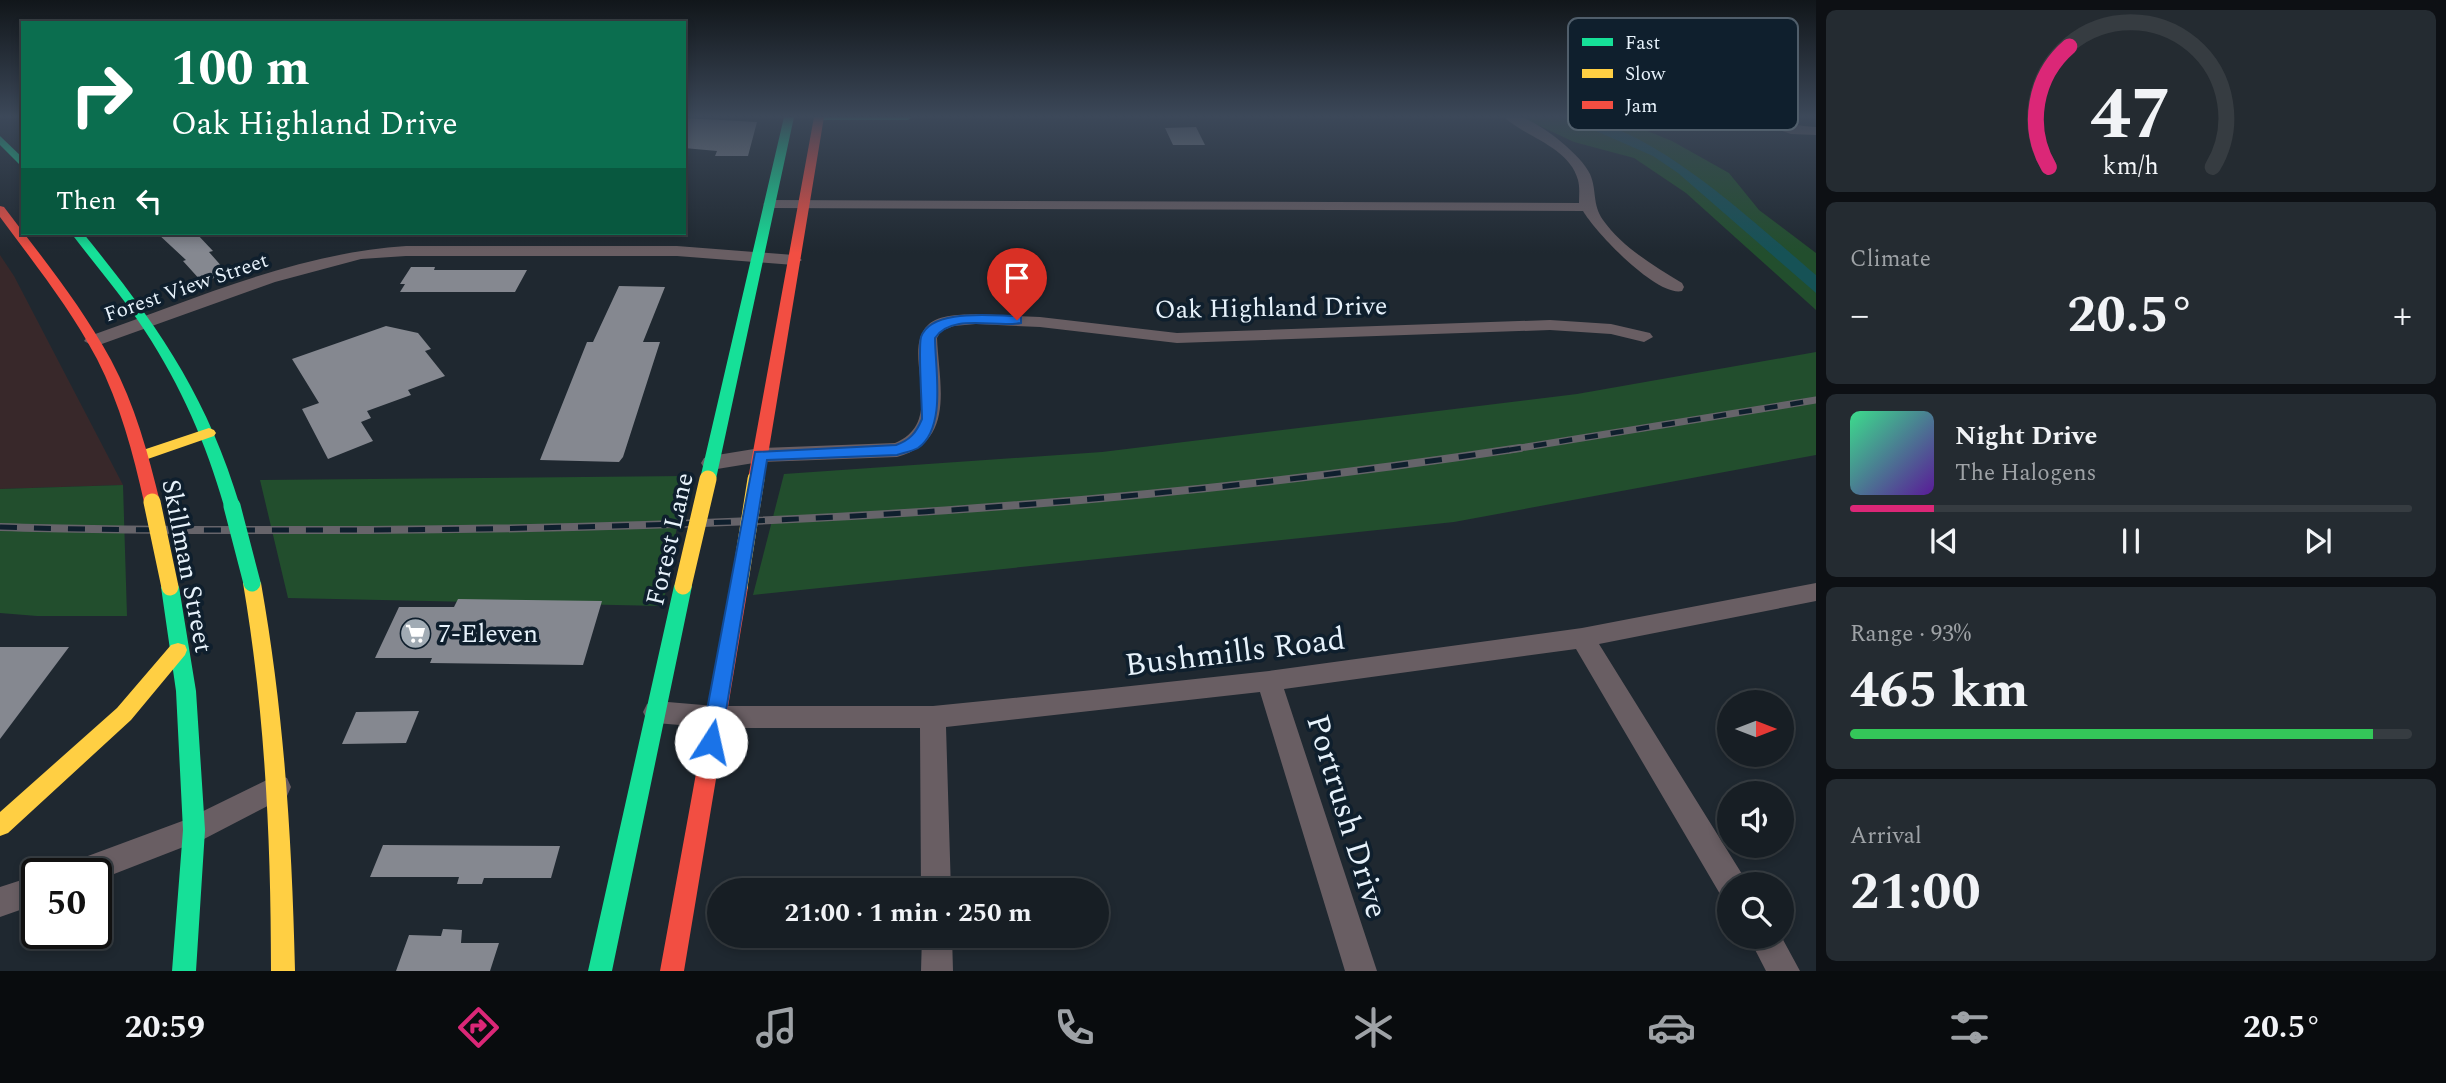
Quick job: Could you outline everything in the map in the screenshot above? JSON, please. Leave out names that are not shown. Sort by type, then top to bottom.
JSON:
[{"type":"main road","name":"Forest Lane","points":[[600,971],[683,586],[779,162]]},
{"type":"main road","points":[[672,971],[810,162]]},
{"type":"main road","name":"Skillman Street","points":[[0,209],[93,341],[117,389],[142,456],[170,587],[186,691],[194,830],[184,971]]},
{"type":"main road","name":"Skillman Street","points":[[79,235],[148,324],[180,371],[209,433],[232,506],[265,642],[277,787],[283,971]]},
{"type":"main road","points":[[142,456],[209,433]]},
{"type":"main road","points":[[0,826],[124,714],[178,650]]},
{"type":"street","points":[[1573,162],[1586,182],[1587,207],[1617,243],[1643,266],[1676,287]]},
{"type":"street","points":[[770,204],[1587,207]]},
{"type":"street","name":"Forest View Street","points":[[93,341],[315,264],[369,253],[665,251],[794,260]]},
{"type":"street","name":"Oak Highland Drive","points":[[710,471],[760,455],[897,450],[912,445],[924,433],[930,419],[928,338],[935,327],[951,321],[1017,320],[1177,338],[1550,325],[1611,329],[1644,337]]},
{"type":"street","name":"Bushmills Road","points":[[656,712],[715,717],[933,717],[1269,681],[1581,638],[1816,592]]},
{"type":"street","points":[[1581,638],[1724,872]]},
{"type":"street","name":"Portrush Drive","points":[[1269,681],[1361,971]]},
{"type":"street","points":[[933,717],[936,878]]},
{"type":"street","points":[[112,861],[194,830],[277,787]]},
{"type":"street","points":[[0,902],[21,895]]},
{"type":"street","points":[[937,948],[937,971]]},
{"type":"street","points":[[1771,949],[1784,971]]},
{"type":"shaded area","points":[[0,255],[14,276],[123,485],[0,489]]},
{"type":"green space","points":[[1640,162],[1710,162],[1729,173],[1759,210],[1816,253],[1816,310],[1686,193]]},
{"type":"green space","points":[[1816,352],[1816,455],[1454,522],[753,595],[784,474],[1102,452],[1577,394]]},
{"type":"green space","points":[[686,476],[663,606],[288,598],[260,480]]},
{"type":"green space","points":[[123,485],[127,616],[37,616],[0,613],[0,489]]},
{"type":"water","points":[[1662,162],[1676,162],[1698,177],[1816,275],[1816,293]]},
{"type":"building","points":[[159,235],[198,235],[213,251],[209,252],[224,269],[221,270],[224,275],[202,282],[183,261],[186,260]]},
{"type":"building","points":[[411,267],[435,267],[434,270],[527,270],[515,292],[400,292],[405,284],[400,284]]},
{"type":"building","points":[[619,286],[665,287],[643,342],[660,342],[623,457],[619,462],[540,460],[587,342],[593,342]]},
{"type":"building","points":[[386,326],[418,333],[431,349],[425,351],[445,376],[408,390],[411,395],[367,411],[371,418],[361,422],[373,441],[328,459],[302,409],[319,403],[292,359]]},
{"type":"building","points":[[458,599],[602,601],[583,665],[430,663],[432,658],[375,658],[399,607],[454,607]]},
{"type":"building","points":[[0,647],[69,647],[0,739]]},
{"type":"building","name":"7-Eleven","points":[[419,711],[406,743],[342,744],[356,712]]},
{"type":"building","points":[[383,845],[560,846],[551,878],[484,878],[482,884],[457,884],[459,877],[370,877]]},
{"type":"building","points":[[443,929],[462,930],[461,943],[499,943],[490,971],[396,971],[409,935],[441,936]]},
{"type":"railway","points":[[1508,450],[1816,400]]},
{"type":"railway","points":[[0,527],[368,530],[658,525],[802,519],[1088,499],[1232,485],[1520,448]]},
{"type":"traffic: fast","points":[[708,479],[779,162]]},
{"type":"traffic: fast","points":[[79,235],[128,297],[171,360],[206,428],[232,506]]},
{"type":"traffic: fast","points":[[232,506],[252,583]]},
{"type":"traffic: fast","points":[[600,971],[683,586]]},
{"type":"traffic: fast","points":[[170,587],[186,691],[194,830],[184,971]]},
{"type":"traffic: slow","points":[[142,456],[209,433]]},
{"type":"traffic: slow","points":[[683,586],[708,479]]},
{"type":"traffic: slow","points":[[739,587],[756,479]]},
{"type":"traffic: slow","points":[[152,502],[170,587]]},
{"type":"traffic: slow","points":[[252,583],[273,728],[283,971]]},
{"type":"traffic: slow","points":[[0,826],[124,714],[178,650]]},
{"type":"traffic: jam","points":[[756,479],[811,162]]},
{"type":"traffic: jam","points":[[0,209],[68,301],[104,360],[132,429],[152,502]]},
{"type":"traffic: jam","points":[[672,971],[739,587]]},
{"type":"place","name":"7-Eleven","points":[[415,633]]},
{"type":"route","points":[[711,742],[760,455],[897,450],[912,445],[924,433],[930,419],[928,338],[935,327],[951,321],[1017,320]]}]
